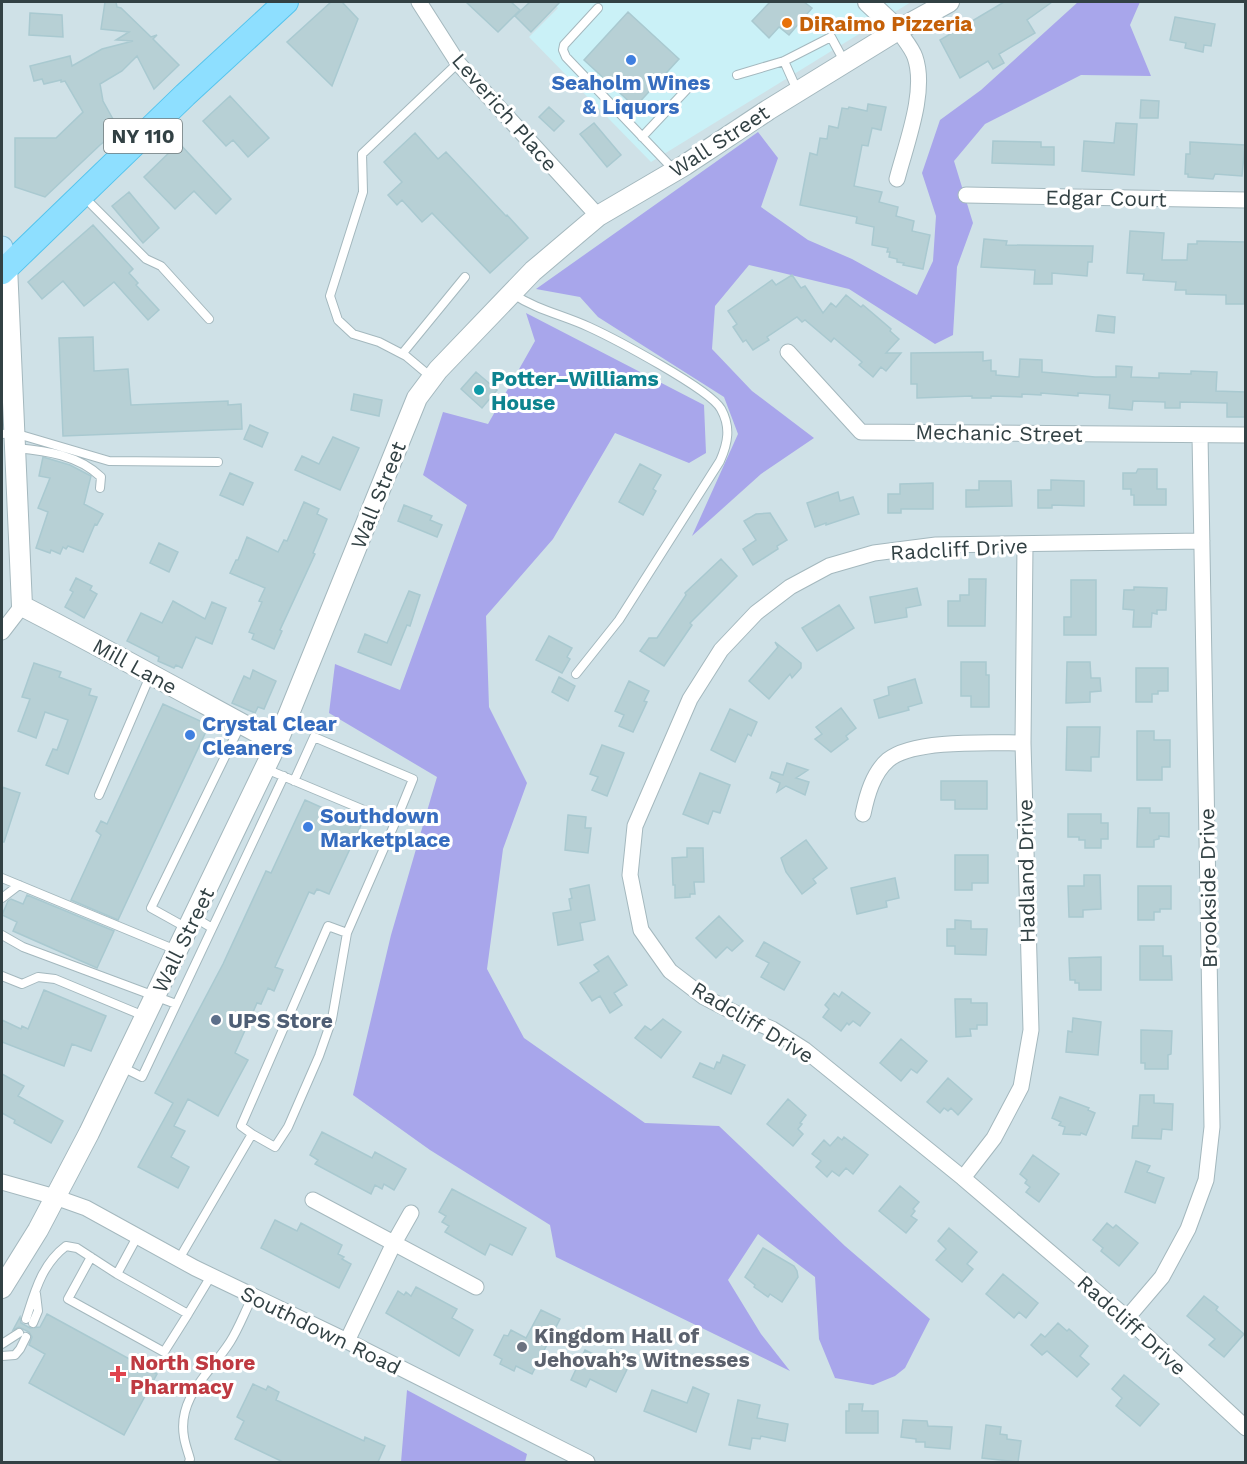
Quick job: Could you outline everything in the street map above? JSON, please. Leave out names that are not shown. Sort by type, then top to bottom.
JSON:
[{"type":"main road","name":"NY 110","points":[[4,262],[82,195],[286,2]]},
{"type":"street","name":"Leverich Place","points":[[419,2],[458,63],[598,216]]},
{"type":"street","points":[[868,2],[898,30],[915,54],[920,75],[918,95],[897,179]]},
{"type":"street","name":"Wall Street","points":[[2,1288],[55,1197],[191,923],[245,835],[265,769],[417,398],[533,271],[598,216],[675,171],[845,62],[949,2]]},
{"type":"street","name":"Edgar Court","points":[[966,195],[1245,200]]},
{"type":"street","points":[[2,632],[22,606],[10,438],[4,262]]},
{"type":"street","name":"Mechanic Street","points":[[788,352],[861,432],[1245,435]]},
{"type":"street","name":"Brookside Drive","points":[[1126,1318],[1162,1277],[1188,1228],[1206,1180],[1212,1127],[1200,435]]},
{"type":"street","name":"Radcliff Drive","points":[[1202,541],[936,546],[874,553],[829,566],[790,587],[756,613],[721,650],[690,699],[635,826],[630,876],[641,930],[670,971],[704,997],[772,1029],[805,1050],[963,1178],[1126,1318],[1245,1428]]},
{"type":"street","name":"Hadland Drive","points":[[963,1178],[994,1138],[1021,1087],[1031,1030],[1023,742],[1025,545]]},
{"type":"street","name":"Mill Lane","points":[[22,606],[119,655],[151,675],[277,743]]},
{"type":"street","points":[[863,814],[876,775],[886,761],[899,753],[959,743],[1023,742]]},
{"type":"street","name":"Southdown Road","points":[[2,1182],[55,1197],[86,1209],[211,1276],[347,1341],[587,1462]]},
{"type":"street","points":[[313,1200],[476,1287]]},
{"type":"street","points":[[347,1341],[411,1213]]},
{"type":"lane","points":[[598,8],[564,45],[563,50],[566,57],[675,171]]},
{"type":"lane","points":[[737,75],[784,62],[831,37],[845,62]]},
{"type":"lane","points":[[784,62],[798,92]]},
{"type":"lane","points":[[433,378],[402,354],[379,342],[353,334],[338,320],[330,296],[363,192],[362,154],[458,63]]},
{"type":"lane","points":[[642,137],[689,87]]},
{"type":"lane","points":[[82,195],[146,259],[160,266],[209,319]]},
{"type":"lane","points":[[402,354],[465,277]]},
{"type":"lane","points":[[512,293],[528,304],[587,326],[678,375],[720,406],[726,421],[728,442],[720,461],[618,620],[576,674]]},
{"type":"lane","points":[[10,438],[110,461],[219,462]]},
{"type":"lane","points":[[10,438],[37,450],[88,465],[101,477],[100,488]]},
{"type":"lane","points":[[99,795],[151,675]]},
{"type":"lane","points":[[212,928],[151,908],[241,723]]},
{"type":"lane","points":[[294,781],[314,737],[413,779],[347,933],[332,1019],[319,1056],[288,1127],[275,1147],[241,1126],[328,926],[347,933]]},
{"type":"lane","points":[[265,769],[395,823]]},
{"type":"lane","points":[[121,1067],[142,1077],[212,928],[245,835],[284,776]]},
{"type":"lane","points":[[2,878],[178,950]]},
{"type":"lane","points":[[2,898],[19,885]]},
{"type":"lane","points":[[2,935],[23,947],[176,1004]]},
{"type":"lane","points":[[2,975],[22,984],[38,977],[55,979],[146,1017]]},
{"type":"lane","points":[[179,1259],[252,1134]]},
{"type":"lane","points":[[117,1274],[137,1237]]},
{"type":"lane","points":[[30,1321],[35,1289],[53,1256],[66,1246],[77,1248],[117,1274],[188,1314]]},
{"type":"lane","points":[[91,1257],[68,1299],[164,1352],[211,1276]]},
{"type":"lane","points":[[192,1462],[183,1435],[184,1418],[189,1399],[201,1378],[230,1342],[253,1296]]},
{"type":"lane","points":[[2,1344],[22,1335],[21,1349],[15,1355],[2,1356]]},
{"type":"shaded area","points":[[2,2],[1245,2],[1245,1462],[2,1462]]},
{"type":"shaded area","points":[[552,2],[911,2],[651,162],[529,37],[558,8]]},
{"type":"shaded area","points":[[1078,2],[1140,2],[1130,25],[1151,76],[1081,75],[985,124],[954,161],[973,223],[957,267],[953,335],[935,344],[849,289],[749,265],[715,306],[712,349],[752,391],[814,438],[761,474],[692,536],[738,434],[724,397],[598,317],[580,297],[536,289],[758,132],[778,158],[761,207],[808,240],[852,259],[917,295],[933,261],[936,216],[922,173],[940,120],[981,90]]},
{"type":"shaded area","points":[[526,313],[704,405],[706,453],[689,463],[615,433],[553,539],[486,616],[489,707],[527,783],[503,849],[487,969],[524,1038],[645,1123],[719,1126],[845,1246],[930,1319],[905,1368],[895,1376],[873,1385],[835,1378],[819,1339],[815,1277],[758,1234],[728,1280],[761,1334],[790,1371],[556,1257],[550,1225],[430,1150],[353,1095],[391,935],[437,777],[329,713],[335,664],[400,690],[467,505],[423,475],[443,412],[488,424],[535,341]]},
{"type":"shaded area","points":[[407,1390],[527,1454],[525,1462],[401,1462]]},
{"type":"building","points":[[105,2],[116,2],[117,7],[121,8],[151,37],[157,35],[153,39],[179,65],[154,89],[137,56],[122,71],[100,84],[103,101],[119,130],[45,197],[15,187],[15,138],[56,138],[83,112],[65,81],[44,84],[42,79],[34,81],[30,66],[70,56],[72,66],[102,49],[133,41],[116,40],[129,32],[101,29]]},
{"type":"building","points":[[331,2],[342,2],[358,19],[332,86],[287,42]]},
{"type":"building","points":[[466,2],[511,2],[520,10],[498,32]]},
{"type":"building","points":[[530,2],[560,2],[531,32],[515,16]]},
{"type":"building","name":"DiRaimo Pizzeria","points":[[770,2],[804,2],[812,8],[789,35],[779,27],[769,38],[752,21]]},
{"type":"building","points":[[1004,2],[1052,2],[1027,20],[1035,33],[999,54],[1004,63],[993,69],[988,61],[960,78],[940,40]]},
{"type":"building","name":"Seaholm Wines & Liquors","points":[[628,12],[679,59],[635,107],[584,60]]},
{"type":"building","points":[[30,13],[62,15],[63,37],[29,35]]},
{"type":"building","points":[[1175,17],[1215,24],[1211,46],[1204,45],[1203,52],[1185,48],[1186,43],[1170,40]]},
{"type":"building","points":[[230,96],[269,138],[248,157],[233,140],[226,146],[203,121]]},
{"type":"building","points":[[1141,100],[1159,101],[1158,118],[1140,118]]},
{"type":"building","points":[[868,104],[886,107],[881,130],[872,128],[868,146],[862,145],[854,186],[882,192],[879,202],[898,207],[896,216],[914,221],[912,231],[930,235],[923,269],[903,265],[904,263],[897,262],[897,259],[889,257],[888,248],[872,245],[874,227],[856,223],[857,217],[800,205],[810,153],[817,155],[820,138],[827,139],[829,126],[838,128],[842,108],[848,109],[849,107],[867,111]]},
{"type":"building","points":[[549,107],[564,121],[554,131],[539,117]]},
{"type":"building","points":[[594,123],[621,155],[607,167],[580,134]]},
{"type":"building","points":[[1116,123],[1137,124],[1134,175],[1082,171],[1084,141],[1114,143]]},
{"type":"building","points":[[415,133],[438,159],[446,152],[528,238],[490,273],[432,213],[422,222],[402,200],[397,205],[388,195],[402,182],[384,162]]},
{"type":"building","points":[[993,141],[1041,142],[1041,147],[1054,147],[1054,165],[992,163]]},
{"type":"building","points":[[1190,142],[1245,145],[1242,176],[1215,174],[1213,179],[1188,177],[1188,174],[1185,174],[1186,154],[1190,154]]},
{"type":"building","points":[[179,143],[231,199],[216,214],[194,191],[175,209],[144,177]]},
{"type":"building","points":[[129,192],[159,228],[143,243],[112,206]]},
{"type":"building","points":[[93,225],[133,269],[129,273],[138,283],[136,285],[159,310],[148,320],[114,282],[84,306],[63,281],[42,299],[28,282]]},
{"type":"building","points":[[1130,231],[1164,233],[1162,260],[1187,260],[1188,244],[1197,244],[1197,241],[1245,242],[1244,304],[1226,304],[1226,295],[1186,294],[1186,290],[1175,290],[1176,282],[1143,280],[1144,274],[1127,273]]},
{"type":"building","points":[[984,239],[1007,241],[1006,245],[1093,246],[1092,262],[1088,262],[1087,276],[1052,273],[1052,284],[1034,284],[1035,270],[981,267]]},
{"type":"building","points":[[792,275],[801,288],[805,286],[823,313],[831,303],[836,307],[846,295],[861,307],[863,305],[891,329],[890,331],[899,339],[886,353],[901,353],[886,371],[881,367],[873,377],[859,365],[862,362],[834,338],[831,342],[805,320],[802,322],[797,317],[767,337],[769,340],[753,350],[746,340],[743,342],[733,327],[737,324],[728,311],[772,280],[776,285]]},
{"type":"building","points":[[1098,315],[1115,317],[1114,333],[1096,331]]},
{"type":"building","points":[[93,337],[94,371],[128,369],[131,405],[228,401],[228,405],[241,404],[242,429],[63,436],[59,338]]},
{"type":"building","points":[[983,352],[983,361],[991,360],[991,371],[996,371],[996,375],[1019,377],[1020,359],[1042,360],[1042,372],[1095,377],[1116,377],[1116,366],[1132,367],[1131,377],[1159,378],[1159,373],[1217,372],[1216,391],[1245,392],[1245,417],[1227,417],[1227,403],[1180,402],[1180,408],[1165,408],[1165,402],[1133,401],[1132,410],[1109,408],[1110,395],[1078,393],[1078,396],[1041,393],[1041,395],[1022,394],[1022,397],[917,398],[917,384],[911,384],[911,353]]},
{"type":"building","name":"Potter–Williams House","points":[[476,372],[497,390],[482,408],[461,389]]},
{"type":"building","points":[[354,394],[382,400],[379,416],[351,410]]},
{"type":"building","points":[[250,425],[268,433],[262,447],[244,439]]},
{"type":"building","points":[[333,437],[359,448],[340,490],[295,470],[302,456],[319,464]]},
{"type":"building","points":[[43,457],[70,465],[91,476],[84,504],[103,514],[97,525],[95,524],[83,552],[68,546],[66,549],[63,547],[60,554],[36,548],[48,512],[38,508],[50,478],[39,476]]},
{"type":"building","points":[[640,464],[661,475],[653,489],[656,491],[643,515],[619,502]]},
{"type":"building","points":[[1138,469],[1157,469],[1157,489],[1166,489],[1166,505],[1134,505],[1134,495],[1131,495],[1131,489],[1123,489],[1123,473],[1136,473]]},
{"type":"building","points":[[230,473],[253,483],[243,505],[220,495]]},
{"type":"building","points":[[1051,480],[1084,481],[1084,506],[1052,505],[1052,508],[1038,508],[1038,490],[1051,490]]},
{"type":"building","points":[[979,481],[1011,481],[1012,506],[966,507],[966,490],[979,490]]},
{"type":"building","points":[[933,483],[933,509],[901,509],[901,513],[888,513],[888,494],[900,494],[900,484]]},
{"type":"building","points":[[838,492],[840,501],[853,497],[859,514],[815,527],[807,503]]},
{"type":"building","points":[[304,502],[319,509],[317,514],[327,519],[313,553],[315,554],[280,630],[282,631],[274,649],[252,639],[254,634],[249,632],[262,602],[259,601],[265,588],[230,573],[247,537],[278,552],[284,540],[287,541]]},
{"type":"building","points":[[404,505],[432,516],[430,520],[442,525],[437,537],[398,521]]},
{"type":"building","points":[[770,513],[787,540],[777,546],[778,549],[753,565],[743,549],[756,540],[744,521],[756,514]]},
{"type":"building","points":[[159,543],[178,552],[169,572],[150,563]]},
{"type":"building","points":[[721,559],[737,576],[690,623],[692,625],[664,666],[640,651],[649,638],[657,638],[686,595],[685,593]]},
{"type":"building","points":[[76,578],[92,586],[90,590],[97,594],[84,618],[65,607],[73,592],[70,590]]},
{"type":"building","points":[[969,579],[986,579],[985,626],[948,626],[948,601],[960,601],[960,595],[969,595]]},
{"type":"building","points":[[1071,580],[1096,580],[1096,635],[1064,635],[1064,617],[1071,617]]},
{"type":"building","points":[[1134,587],[1167,588],[1166,610],[1157,610],[1157,614],[1152,613],[1151,627],[1133,627],[1134,610],[1123,609],[1124,590],[1134,590]]},
{"type":"building","points":[[917,588],[921,605],[906,608],[907,617],[875,623],[870,597]]},
{"type":"building","points":[[409,591],[420,595],[410,626],[407,625],[391,665],[358,652],[365,634],[387,643]]},
{"type":"building","points":[[173,601],[205,619],[212,602],[226,608],[212,644],[196,637],[182,668],[176,665],[174,668],[158,661],[159,657],[127,641],[141,613],[162,623]]},
{"type":"building","points":[[839,605],[854,628],[817,651],[802,628]]},
{"type":"building","points":[[549,636],[572,648],[567,657],[570,659],[562,673],[536,660]]},
{"type":"building","points":[[775,642],[801,663],[801,668],[792,678],[790,674],[769,699],[749,681],[778,647]]},
{"type":"building","points":[[961,662],[986,662],[986,675],[989,675],[989,707],[971,707],[971,696],[961,696]]},
{"type":"building","points":[[1067,662],[1090,662],[1091,678],[1100,678],[1101,691],[1090,692],[1090,702],[1066,703]]},
{"type":"building","points":[[34,663],[61,672],[59,677],[91,689],[89,695],[97,697],[68,774],[46,765],[53,749],[57,750],[68,720],[45,712],[36,738],[18,731],[30,699],[22,697]]},
{"type":"building","points":[[1136,668],[1168,668],[1168,691],[1158,691],[1158,694],[1152,694],[1152,702],[1136,702]]},
{"type":"building","points":[[253,670],[276,681],[264,709],[258,707],[255,713],[232,703],[244,676],[250,679]]},
{"type":"building","points":[[559,677],[575,686],[568,701],[552,692]]},
{"type":"building","points":[[915,679],[922,703],[908,707],[909,710],[879,718],[874,700],[889,695],[888,687]]},
{"type":"building","points":[[629,681],[649,691],[644,701],[647,702],[633,732],[619,726],[624,715],[615,711]]},
{"type":"building","points":[[163,704],[209,725],[118,920],[71,900],[101,835],[96,831],[101,821],[107,824]]},
{"type":"building","points":[[841,708],[856,728],[846,736],[848,739],[831,752],[815,739],[822,734],[816,727]]},
{"type":"building","points":[[730,709],[757,722],[751,736],[748,734],[735,762],[711,750]]},
{"type":"building","points":[[1067,727],[1100,727],[1099,757],[1091,757],[1091,771],[1066,770]]},
{"type":"building","points":[[1137,731],[1154,731],[1154,740],[1170,740],[1170,767],[1162,767],[1162,780],[1137,780]]},
{"type":"building","points":[[602,745],[624,753],[607,796],[592,790],[598,777],[590,774]]},
{"type":"building","points":[[787,763],[808,770],[796,778],[809,782],[805,795],[786,786],[777,792],[780,783],[770,778],[772,772],[783,775]]},
{"type":"building","points":[[700,773],[730,785],[720,813],[713,811],[708,824],[683,814]]},
{"type":"building","points":[[941,781],[987,781],[987,809],[955,809],[955,800],[941,800]]},
{"type":"building","points":[[2,787],[20,793],[4,842],[2,842]]},
{"type":"building","points":[[305,800],[361,825],[329,894],[317,889],[314,894],[309,892],[275,967],[283,970],[274,991],[268,988],[261,1004],[257,1003],[235,1053],[248,1060],[218,1116],[188,1099],[174,1126],[185,1131],[171,1157],[189,1167],[178,1188],[138,1167],[173,1103],[155,1093],[223,964],[266,871],[271,873]]},
{"type":"building","points":[[1138,808],[1150,808],[1150,813],[1169,813],[1169,837],[1159,836],[1159,839],[1154,840],[1154,847],[1137,847]]},
{"type":"building","points":[[1068,814],[1101,814],[1101,823],[1108,823],[1108,839],[1101,839],[1101,848],[1085,848],[1085,840],[1079,840],[1079,837],[1068,837]]},
{"type":"building","points":[[568,815],[586,817],[585,828],[591,828],[588,853],[565,850]]},
{"type":"building","points":[[806,840],[827,868],[813,879],[816,883],[802,894],[786,872],[781,858]]},
{"type":"building","points":[[687,848],[703,848],[704,882],[694,882],[695,894],[690,894],[690,897],[675,898],[672,858],[687,857]]},
{"type":"building","points":[[955,855],[988,855],[988,883],[972,883],[972,890],[955,890]]},
{"type":"building","points":[[1084,875],[1100,875],[1101,909],[1083,910],[1083,917],[1069,917],[1068,886],[1084,886]]},
{"type":"building","points":[[895,878],[899,898],[886,901],[887,907],[857,914],[851,888]]},
{"type":"building","points":[[589,885],[595,920],[580,923],[583,940],[558,945],[553,913],[571,910],[570,889]]},
{"type":"building","points":[[1138,886],[1171,886],[1171,909],[1160,909],[1160,912],[1154,912],[1154,920],[1138,920]]},
{"type":"building","points":[[27,895],[114,931],[97,968],[13,931],[17,922],[2,915],[8,901],[11,899],[23,904]]},
{"type":"building","points":[[719,916],[743,941],[732,951],[727,947],[716,958],[696,938]]},
{"type":"building","points":[[955,920],[971,921],[971,929],[987,929],[986,955],[955,954],[955,946],[947,946],[947,929],[955,929]]},
{"type":"building","points":[[764,942],[800,962],[784,990],[761,977],[769,963],[756,956]]},
{"type":"building","points":[[1140,946],[1163,946],[1163,956],[1171,956],[1172,980],[1140,980]]},
{"type":"building","points":[[608,956],[627,985],[614,993],[622,1005],[610,1013],[600,996],[592,1001],[580,983],[599,971],[594,965]]},
{"type":"building","points":[[1101,957],[1101,990],[1079,990],[1079,983],[1070,980],[1069,958]]},
{"type":"building","points":[[44,990],[106,1016],[91,1051],[72,1044],[64,1066],[2,1042],[2,1020],[21,1029],[22,1026],[28,1029]]},
{"type":"building","points":[[842,992],[870,1013],[860,1026],[853,1021],[849,1025],[847,1023],[841,1031],[823,1017],[829,1009],[825,1005],[834,993],[839,997]]},
{"type":"building","points":[[955,999],[971,999],[971,1003],[987,1003],[987,1025],[977,1025],[977,1029],[970,1029],[971,1036],[956,1037]]},
{"type":"building","points":[[1073,1018],[1101,1022],[1098,1055],[1066,1052],[1068,1031],[1072,1032]]},
{"type":"building","points":[[663,1019],[681,1032],[661,1058],[635,1038],[645,1026],[651,1030]]},
{"type":"building","points":[[1141,1030],[1172,1031],[1168,1069],[1145,1069],[1145,1063],[1141,1063]]},
{"type":"building","points":[[901,1039],[927,1061],[917,1073],[911,1069],[901,1081],[880,1063]]},
{"type":"building","points":[[723,1055],[745,1065],[731,1094],[693,1077],[700,1063],[714,1069],[717,1062],[720,1063]]},
{"type":"building","points":[[2,1074],[24,1086],[18,1096],[63,1121],[51,1143],[14,1123],[15,1120],[2,1113]]},
{"type":"building","points":[[948,1078],[972,1099],[958,1115],[951,1108],[948,1111],[944,1108],[940,1113],[927,1102]]},
{"type":"building","points":[[1140,1095],[1154,1095],[1154,1103],[1173,1104],[1172,1130],[1162,1129],[1161,1139],[1132,1138],[1133,1126],[1138,1126]]},
{"type":"building","points":[[1060,1097],[1089,1108],[1088,1110],[1095,1113],[1086,1135],[1063,1134],[1065,1127],[1059,1125],[1061,1122],[1052,1118]]},
{"type":"building","points":[[788,1099],[806,1115],[798,1129],[803,1134],[793,1146],[767,1124]]},
{"type":"building","points":[[322,1132],[372,1158],[375,1152],[406,1169],[394,1190],[384,1184],[382,1189],[375,1185],[371,1194],[315,1164],[318,1160],[310,1155]]},
{"type":"building","points":[[838,1137],[842,1140],[844,1137],[868,1155],[853,1174],[846,1168],[839,1176],[832,1171],[827,1177],[816,1167],[821,1161],[812,1154],[824,1140],[830,1146]]},
{"type":"building","points":[[1033,1155],[1059,1174],[1039,1202],[1026,1192],[1030,1187],[1025,1183],[1027,1180],[1020,1174]]},
{"type":"building","points":[[1136,1161],[1150,1166],[1147,1172],[1164,1178],[1155,1203],[1125,1192]]},
{"type":"building","points":[[900,1186],[919,1202],[911,1216],[917,1220],[906,1233],[879,1211]]},
{"type":"building","points":[[452,1189],[526,1228],[512,1255],[490,1244],[485,1255],[445,1232],[449,1226],[442,1222],[446,1216],[439,1212]]},
{"type":"building","points":[[275,1220],[297,1231],[301,1223],[342,1245],[338,1254],[351,1264],[339,1288],[261,1248]]},
{"type":"building","points":[[1107,1223],[1113,1228],[1116,1225],[1138,1243],[1119,1266],[1101,1251],[1103,1248],[1093,1240]]},
{"type":"building","points":[[949,1228],[977,1252],[967,1264],[973,1269],[962,1282],[936,1260],[946,1249],[938,1241]]},
{"type":"building","points":[[763,1248],[794,1266],[797,1271],[798,1277],[782,1302],[770,1294],[768,1297],[745,1277]]},
{"type":"building","points":[[1003,1274],[1038,1303],[1026,1318],[1019,1312],[1014,1318],[986,1294]]},
{"type":"building","points":[[416,1287],[457,1309],[452,1318],[473,1330],[459,1356],[386,1313],[398,1291],[404,1295],[406,1292],[411,1296]]},
{"type":"building","points":[[1204,1296],[1218,1307],[1216,1310],[1244,1334],[1224,1357],[1209,1345],[1215,1339],[1187,1316]]},
{"type":"building","name":"Kingdom Hall of Jehovah’s Witnesses","points":[[541,1310],[560,1319],[532,1374],[516,1366],[514,1371],[500,1364],[502,1359],[494,1355],[504,1335],[508,1336],[511,1330],[526,1338]]},
{"type":"building","points":[[47,1314],[157,1374],[124,1435],[29,1383],[45,1354],[29,1345],[32,1337],[29,1332],[19,1327],[13,1330],[20,1317],[21,1323],[30,1328],[40,1327]]},
{"type":"building","points":[[1058,1323],[1067,1331],[1069,1329],[1088,1346],[1080,1356],[1089,1364],[1077,1377],[1047,1351],[1042,1355],[1031,1345],[1041,1334],[1045,1337]]},
{"type":"building","points":[[611,1349],[632,1359],[616,1392],[590,1379],[586,1387],[571,1380],[585,1350],[606,1360]]},
{"type":"building","points":[[1124,1375],[1159,1404],[1140,1426],[1116,1406],[1122,1398],[1112,1389]]},
{"type":"building","points":[[253,1384],[266,1390],[268,1386],[279,1392],[276,1400],[364,1441],[365,1437],[385,1446],[378,1462],[283,1462],[235,1439],[244,1421],[237,1417]]},
{"type":"building","points":[[693,1387],[709,1394],[696,1432],[644,1411],[652,1390],[687,1403]]},
{"type":"building","points":[[738,1400],[760,1405],[757,1418],[788,1424],[785,1441],[761,1436],[760,1439],[752,1438],[750,1449],[729,1445]]},
{"type":"building","points":[[849,1404],[863,1404],[862,1411],[878,1411],[878,1433],[846,1433],[846,1411],[849,1411]]},
{"type":"building","points":[[903,1420],[927,1421],[928,1426],[952,1427],[950,1449],[925,1447],[925,1442],[916,1442],[916,1439],[901,1437]]},
{"type":"building","points":[[986,1425],[1001,1427],[1000,1434],[1007,1435],[1007,1439],[1021,1441],[1018,1462],[982,1458]]},
{"type":"place","name":"DiRaimo Pizzeria","points":[[787,23]]},
{"type":"place","name":"Seaholm Wines & Liquors","points":[[631,60]]},
{"type":"place","name":"Potter–Williams House","points":[[479,390]]},
{"type":"place","name":"Crystal Clear Cleaners","points":[[190,735]]},
{"type":"place","name":"Southdown Marketplace","points":[[308,827]]},
{"type":"place","name":"UPS Store","points":[[216,1020]]},
{"type":"place","name":"Kingdom Hall of Jehovah’s Witnesses","points":[[522,1347]]},
{"type":"place","name":"North Shore Pharmacy","points":[[118,1374]]}]
